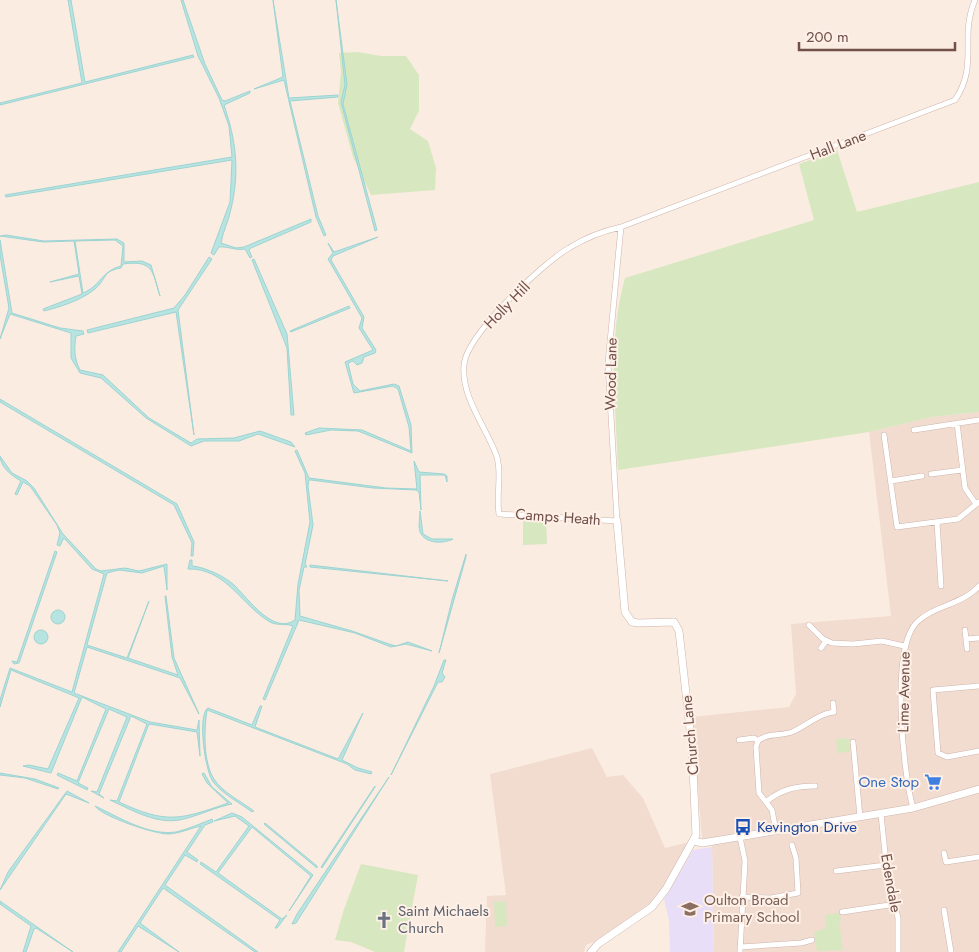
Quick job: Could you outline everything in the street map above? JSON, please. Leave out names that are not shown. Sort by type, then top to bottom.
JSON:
[{"type":"street","name":"Hall Lane","points":[[621,227],[955,100],[967,88],[972,78],[971,16],[975,0]]},
{"type":"street","name":"Holly Hill","points":[[499,514],[498,459],[467,389],[464,366],[466,356],[489,320],[548,263],[568,248],[602,231],[621,227]]},
{"type":"street","name":"Wood Lane","points":[[617,521],[608,363],[621,227]]},
{"type":"street","points":[[914,430],[979,420]]},
{"type":"street","points":[[884,435],[898,527],[958,519],[978,503],[968,493],[962,470],[957,423]]},
{"type":"street","points":[[931,474],[962,470]]},
{"type":"street","points":[[891,481],[922,476]]},
{"type":"street","name":"Camps Heath","points":[[499,514],[617,521]]},
{"type":"street","name":"Church Lane","points":[[591,952],[598,944],[652,907],[666,889],[694,842],[696,827],[692,747],[679,631],[674,622],[668,620],[638,623],[628,618],[625,612],[617,521]]},
{"type":"street","points":[[937,522],[942,554],[942,586]]},
{"type":"street","name":"Lime Avenue","points":[[913,808],[904,766],[901,664],[904,646],[909,633],[922,618],[965,598],[979,586]]},
{"type":"street","points":[[808,624],[826,641],[838,644],[882,641],[904,646]]},
{"type":"street","points":[[965,630],[967,649]]},
{"type":"street","points":[[966,639],[979,638]]},
{"type":"street","points":[[821,648],[826,641]]},
{"type":"street","points":[[925,691],[979,686]]},
{"type":"street","points":[[933,690],[938,753],[947,757],[979,751]]},
{"type":"street","points":[[776,831],[774,819],[767,801],[760,793],[759,788],[756,747],[758,741],[765,736],[792,732],[822,715],[834,712],[833,703]]},
{"type":"street","points":[[739,740],[754,738],[758,741]]},
{"type":"street","points":[[853,742],[860,817]]},
{"type":"street","points":[[854,752],[861,752]]},
{"type":"street","points":[[767,801],[775,794],[789,788],[815,786]]},
{"type":"street","points":[[694,842],[702,843],[881,814],[913,808],[979,789]]},
{"type":"street","name":"Edendale","points":[[881,814],[885,838],[886,865],[896,904],[898,952]]},
{"type":"street","points":[[740,837],[745,861],[740,949],[801,943],[812,940]]},
{"type":"street","points":[[792,845],[796,858],[798,893]]},
{"type":"street","points":[[944,853],[946,862],[979,857]]},
{"type":"street","points":[[836,871],[886,865]]},
{"type":"street","points":[[742,897],[770,898],[804,892]]},
{"type":"street","points":[[842,912],[896,904]]},
{"type":"street","points":[[944,910],[951,952]]},
{"type":"shaded area","points":[[979,412],[979,952],[714,952],[712,847],[711,838],[702,839],[692,717],[789,707],[796,694],[791,624],[891,616],[869,432],[932,417]]},
{"type":"shaded area","points":[[592,748],[607,777],[623,775],[643,798],[665,848],[689,842],[664,888],[650,904],[596,941],[586,945],[584,952],[485,952],[487,896],[506,895],[490,774]]},
{"type":"shaded area","name":"Oulton Broad Primary School","points":[[712,847],[714,952],[670,952],[669,920],[664,899],[693,850]]},
{"type":"green space","points":[[358,52],[381,56],[406,56],[419,75],[419,111],[410,129],[428,141],[436,168],[435,190],[371,195],[353,157],[338,103],[341,72],[339,53]]},
{"type":"green space","points":[[837,150],[857,212],[979,182],[979,412],[932,417],[869,432],[618,470],[614,350],[619,302],[625,278],[814,220],[799,164]]},
{"type":"green space","points":[[546,520],[547,544],[523,545],[523,521]]},
{"type":"green space","points":[[849,738],[850,752],[837,753],[836,739]]},
{"type":"green space","points":[[361,864],[418,875],[404,952],[375,952],[351,942],[335,940],[344,909]]},
{"type":"green space","points":[[506,901],[507,926],[495,927],[494,902]]},
{"type":"green space","points":[[840,913],[841,921],[839,921],[843,950],[817,951],[814,932],[826,928],[825,915]]},
{"type":"water","points":[[68,0],[71,0],[85,82],[193,55],[194,57],[0,105],[0,103],[82,83]]},
{"type":"water","points":[[181,0],[183,0],[205,64],[222,100],[225,101],[250,91],[250,93],[224,105],[234,143],[236,169],[234,195],[221,243],[236,248],[244,247],[311,219],[311,222],[251,248],[249,250],[252,257],[250,258],[245,249],[219,247],[214,255],[211,253],[230,202],[232,160],[6,197],[5,195],[232,157],[229,126],[219,98],[198,56]]},
{"type":"water","points":[[273,0],[289,98],[338,95],[338,97],[290,101],[318,216],[326,235],[324,236],[316,217],[284,80],[254,89],[283,77]]},
{"type":"water","points":[[336,0],[347,84],[343,104],[377,230],[375,231],[341,102],[345,85]]},
{"type":"water","points":[[6,235],[44,241],[117,239],[124,243],[124,262],[142,261],[151,265],[160,296],[150,269],[141,264],[123,264],[121,268],[108,273],[99,285],[84,297],[44,311],[43,309],[82,294],[79,276],[50,282],[79,274],[74,241],[43,242],[0,236]],"holes":[[[115,240],[123,246],[121,266],[109,272],[83,293],[75,241]]]},
{"type":"water","points":[[378,237],[333,256],[331,260],[364,317],[362,328],[376,350],[375,353],[364,357],[362,363],[357,365],[353,361],[348,363],[353,384],[360,391],[394,384],[399,386],[411,425],[412,453],[358,431],[331,430],[306,435],[305,433],[319,428],[362,430],[411,451],[409,427],[398,389],[393,386],[354,393],[345,362],[373,350],[359,328],[362,318],[328,259],[333,253],[328,243],[334,252]]},
{"type":"water","points":[[0,240],[12,313],[60,328],[83,331],[84,334],[76,336],[75,345],[80,370],[103,375],[149,418],[191,443],[197,439],[234,438],[260,431],[291,442],[295,447],[258,434],[239,441],[204,441],[191,446],[146,418],[101,378],[80,373],[71,358],[71,333],[10,314],[0,339],[9,308],[0,255]]},
{"type":"water","points":[[209,257],[212,259],[178,310],[194,435],[176,312],[88,333],[87,330],[174,308],[185,295]]},
{"type":"water","points":[[254,259],[287,334],[294,415],[291,415],[287,348],[252,260]]},
{"type":"water","points":[[349,306],[350,308],[290,331]]},
{"type":"water","points":[[0,399],[177,504],[194,542],[193,556],[191,556],[192,543],[174,505],[0,402]]},
{"type":"water","points":[[297,450],[309,478],[386,488],[417,489],[414,461],[419,472],[444,474],[447,476],[447,482],[445,475],[420,475],[421,510],[419,492],[416,490],[373,488],[309,480],[308,486],[313,525],[305,564],[307,567],[304,567],[299,590],[300,616],[352,631],[396,646],[391,647],[355,633],[299,620],[265,700],[263,699],[293,626],[270,622],[213,574],[201,570],[188,569],[190,560],[192,560],[192,566],[209,570],[222,576],[236,587],[262,614],[271,620],[287,623],[295,620],[298,584],[310,522],[305,473],[295,451]]},
{"type":"water","points":[[0,456],[12,473],[27,481],[34,488],[63,534],[96,569],[101,571],[125,568],[139,571],[167,564],[167,590],[164,566],[142,573],[119,570],[107,573],[87,645],[127,658],[149,601],[128,658],[178,675],[172,657],[166,596],[174,658],[199,714],[180,678],[87,647],[74,693],[150,722],[197,730],[199,720],[200,756],[197,732],[149,724],[119,802],[149,814],[173,817],[197,813],[228,803],[207,783],[202,774],[204,773],[212,787],[232,804],[174,821],[155,819],[110,800],[117,801],[147,724],[131,716],[99,794],[104,798],[91,791],[97,792],[127,717],[109,709],[78,783],[88,788],[87,790],[57,775],[58,773],[77,781],[106,709],[82,697],[51,773],[23,766],[29,765],[48,769],[79,698],[11,670],[0,707],[0,700],[10,668],[72,692],[104,574],[92,569],[65,539],[63,539],[60,546],[57,545],[60,533],[57,525],[30,486],[23,482],[17,495],[15,494],[21,481],[4,468]]},
{"type":"water","points":[[420,511],[423,534],[432,539],[453,539],[435,542],[422,536],[419,530]]},
{"type":"water","points":[[55,551],[57,552],[19,663],[14,664],[12,661],[17,662]]},
{"type":"water","points":[[466,554],[466,557],[439,653],[452,600]]},
{"type":"water","points":[[310,565],[448,581],[310,567]]},
{"type":"water","points":[[58,610],[63,612],[65,617],[63,622],[58,624],[53,622],[51,617],[53,612]]},
{"type":"water","points":[[38,630],[44,630],[48,637],[44,644],[38,644],[34,640],[34,634]]},
{"type":"water","points":[[408,642],[432,651],[406,644],[396,646]]},
{"type":"water","points":[[444,660],[446,660],[442,673],[445,677],[442,682],[438,682],[391,775],[434,686]]},
{"type":"water","points":[[260,706],[262,706],[255,727],[338,759],[363,713],[342,760],[372,772],[371,774],[355,770],[347,764],[207,710],[205,746],[210,772],[222,788],[254,811],[252,812],[222,791],[214,783],[211,777],[205,757],[203,721],[205,713],[208,708],[252,725]]},
{"type":"water","points":[[0,773],[35,779],[59,788],[25,778],[0,775]]},
{"type":"water","points":[[389,777],[296,923],[292,924],[297,914]]},
{"type":"water","points":[[375,787],[322,868],[321,867]]},
{"type":"water","points":[[67,791],[89,803],[66,794],[0,890],[8,872]]},
{"type":"water","points":[[95,806],[134,825],[155,831],[176,832],[212,819],[213,822],[205,825],[187,852],[198,860],[197,862],[185,855],[165,885],[258,952],[255,952],[163,888],[140,923],[179,952],[138,926],[121,952],[118,952],[201,826],[170,834],[163,833],[142,828],[118,820]]},
{"type":"water","points":[[232,813],[242,817],[313,875],[289,911],[311,876],[252,827],[218,873],[282,919],[287,915],[277,928],[275,928],[280,920],[200,864],[201,862],[216,872],[249,826],[235,816],[214,821]]},
{"type":"water","points":[[264,824],[317,866],[317,868]]},
{"type":"water","points":[[0,901],[73,952],[36,928],[26,952],[23,952],[31,926],[0,904]]},
{"type":"place","name":"One Stop","points":[[933,782]]},
{"type":"place","name":"Kevington Drive","points":[[743,827]]},
{"type":"place","name":"Oulton Broad Primary School","points":[[690,909]]},
{"type":"place","name":"Saint Michaels Church","points":[[384,920]]}]
